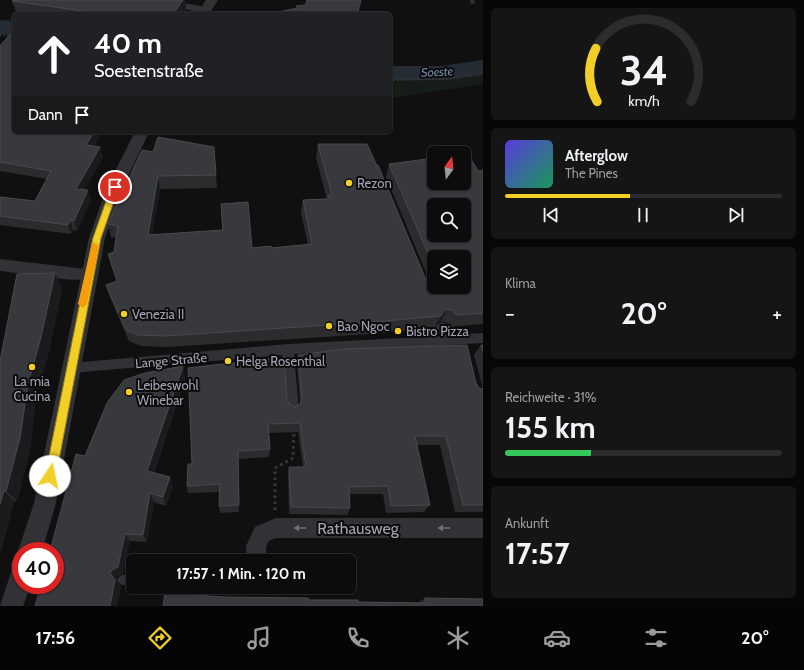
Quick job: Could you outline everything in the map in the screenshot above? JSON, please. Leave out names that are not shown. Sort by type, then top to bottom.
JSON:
[{"type":"street","points":[[151,0],[207,8]]},
{"type":"street","points":[[33,542],[45,503],[97,238],[115,187],[141,134]]},
{"type":"street","points":[[0,265],[72,274],[89,274]]},
{"type":"street","points":[[442,327],[447,340]]},
{"type":"street","name":"Lange Straße","points":[[71,368],[288,349],[483,338]]},
{"type":"street","points":[[463,339],[467,354]]},
{"type":"street","points":[[288,349],[293,409]]},
{"type":"street","points":[[257,554],[256,546],[262,534],[276,528]]},
{"type":"street","name":"Rathausweg","points":[[276,528],[483,528]]},
{"type":"street","points":[[11,606],[15,594]]},
{"type":"path","points":[[0,35],[12,36]]},
{"type":"path","points":[[392,80],[448,79],[483,74]]},
{"type":"path","points":[[276,528],[275,468],[293,458],[293,409]]},
{"type":"path","points":[[224,602],[225,594]]},
{"type":"shaded area","points":[[483,70],[483,84],[393,98],[392,96],[392,75],[443,76]]},
{"type":"building","points":[[183,0],[174,12],[90,12],[12,1]]},
{"type":"building","points":[[307,0],[361,0],[358,12],[278,12],[298,8],[296,6],[305,5]]},
{"type":"building","points":[[12,32],[12,134],[93,134],[86,145],[100,147],[76,189],[88,190],[74,221],[70,220],[68,225],[0,216],[0,197],[35,201],[51,171],[0,162],[0,46]]},
{"type":"building","points":[[158,137],[214,147],[216,175],[158,176],[148,235],[223,230],[221,204],[248,202],[252,248],[271,246],[271,248],[312,244],[303,200],[328,199],[328,195],[332,195],[318,144],[367,144],[377,166],[378,165],[427,282],[427,294],[471,294],[471,250],[427,251],[389,164],[427,159],[427,190],[471,190],[471,159],[478,171],[483,170],[483,313],[456,315],[453,311],[447,309],[441,316],[165,336],[138,335],[126,330],[106,285],[117,281],[108,254],[114,252],[118,226],[108,224],[142,150],[153,152]]},
{"type":"building","points":[[55,273],[41,337],[28,384],[20,438],[6,491],[4,491],[0,504],[0,361],[17,274]]},
{"type":"building","points":[[467,345],[476,383],[479,388],[483,389],[483,505],[463,505],[446,436],[415,436],[430,505],[391,506],[388,486],[349,487],[350,508],[291,507],[289,467],[306,467],[300,423],[268,424],[270,449],[238,451],[239,505],[219,506],[220,484],[187,486],[188,464],[192,464],[188,368],[284,357],[287,400],[290,405],[295,407],[300,404],[302,400],[298,355],[345,349]]},
{"type":"building","points":[[183,366],[147,471],[170,477],[163,497],[150,493],[143,535],[125,534],[118,567],[110,573],[115,580],[110,606],[35,606],[38,594],[64,594],[64,542],[52,542],[76,454],[85,456],[107,403],[124,380],[145,373]]},
{"type":"building","points":[[165,594],[224,597],[308,598],[309,600],[358,600],[358,602],[426,603],[425,598],[483,599],[483,606],[163,606]]},
{"type":"waterway","name":"Soeste","points":[[0,27],[12,28]]},
{"type":"waterway","name":"Soeste","points":[[392,73],[441,73],[483,67]]},
{"type":"slow traffic","points":[[83,304],[95,246]]},
{"type":"place","name":"Rezon","points":[[349,183]]},
{"type":"place","name":"Venezia II","points":[[124,314]]},
{"type":"place","name":"Bao Ngoc","points":[[329,326]]},
{"type":"place","name":"Bistro Pizza","points":[[398,331]]},
{"type":"place","name":"Helga Rosenthal","points":[[228,361]]},
{"type":"place","name":"La mia Cucina","points":[[32,367]]},
{"type":"place","name":"Leibeswohl Winebar","points":[[129,392]]},
{"type":"route","points":[[50,476],[97,238],[115,187]]}]
